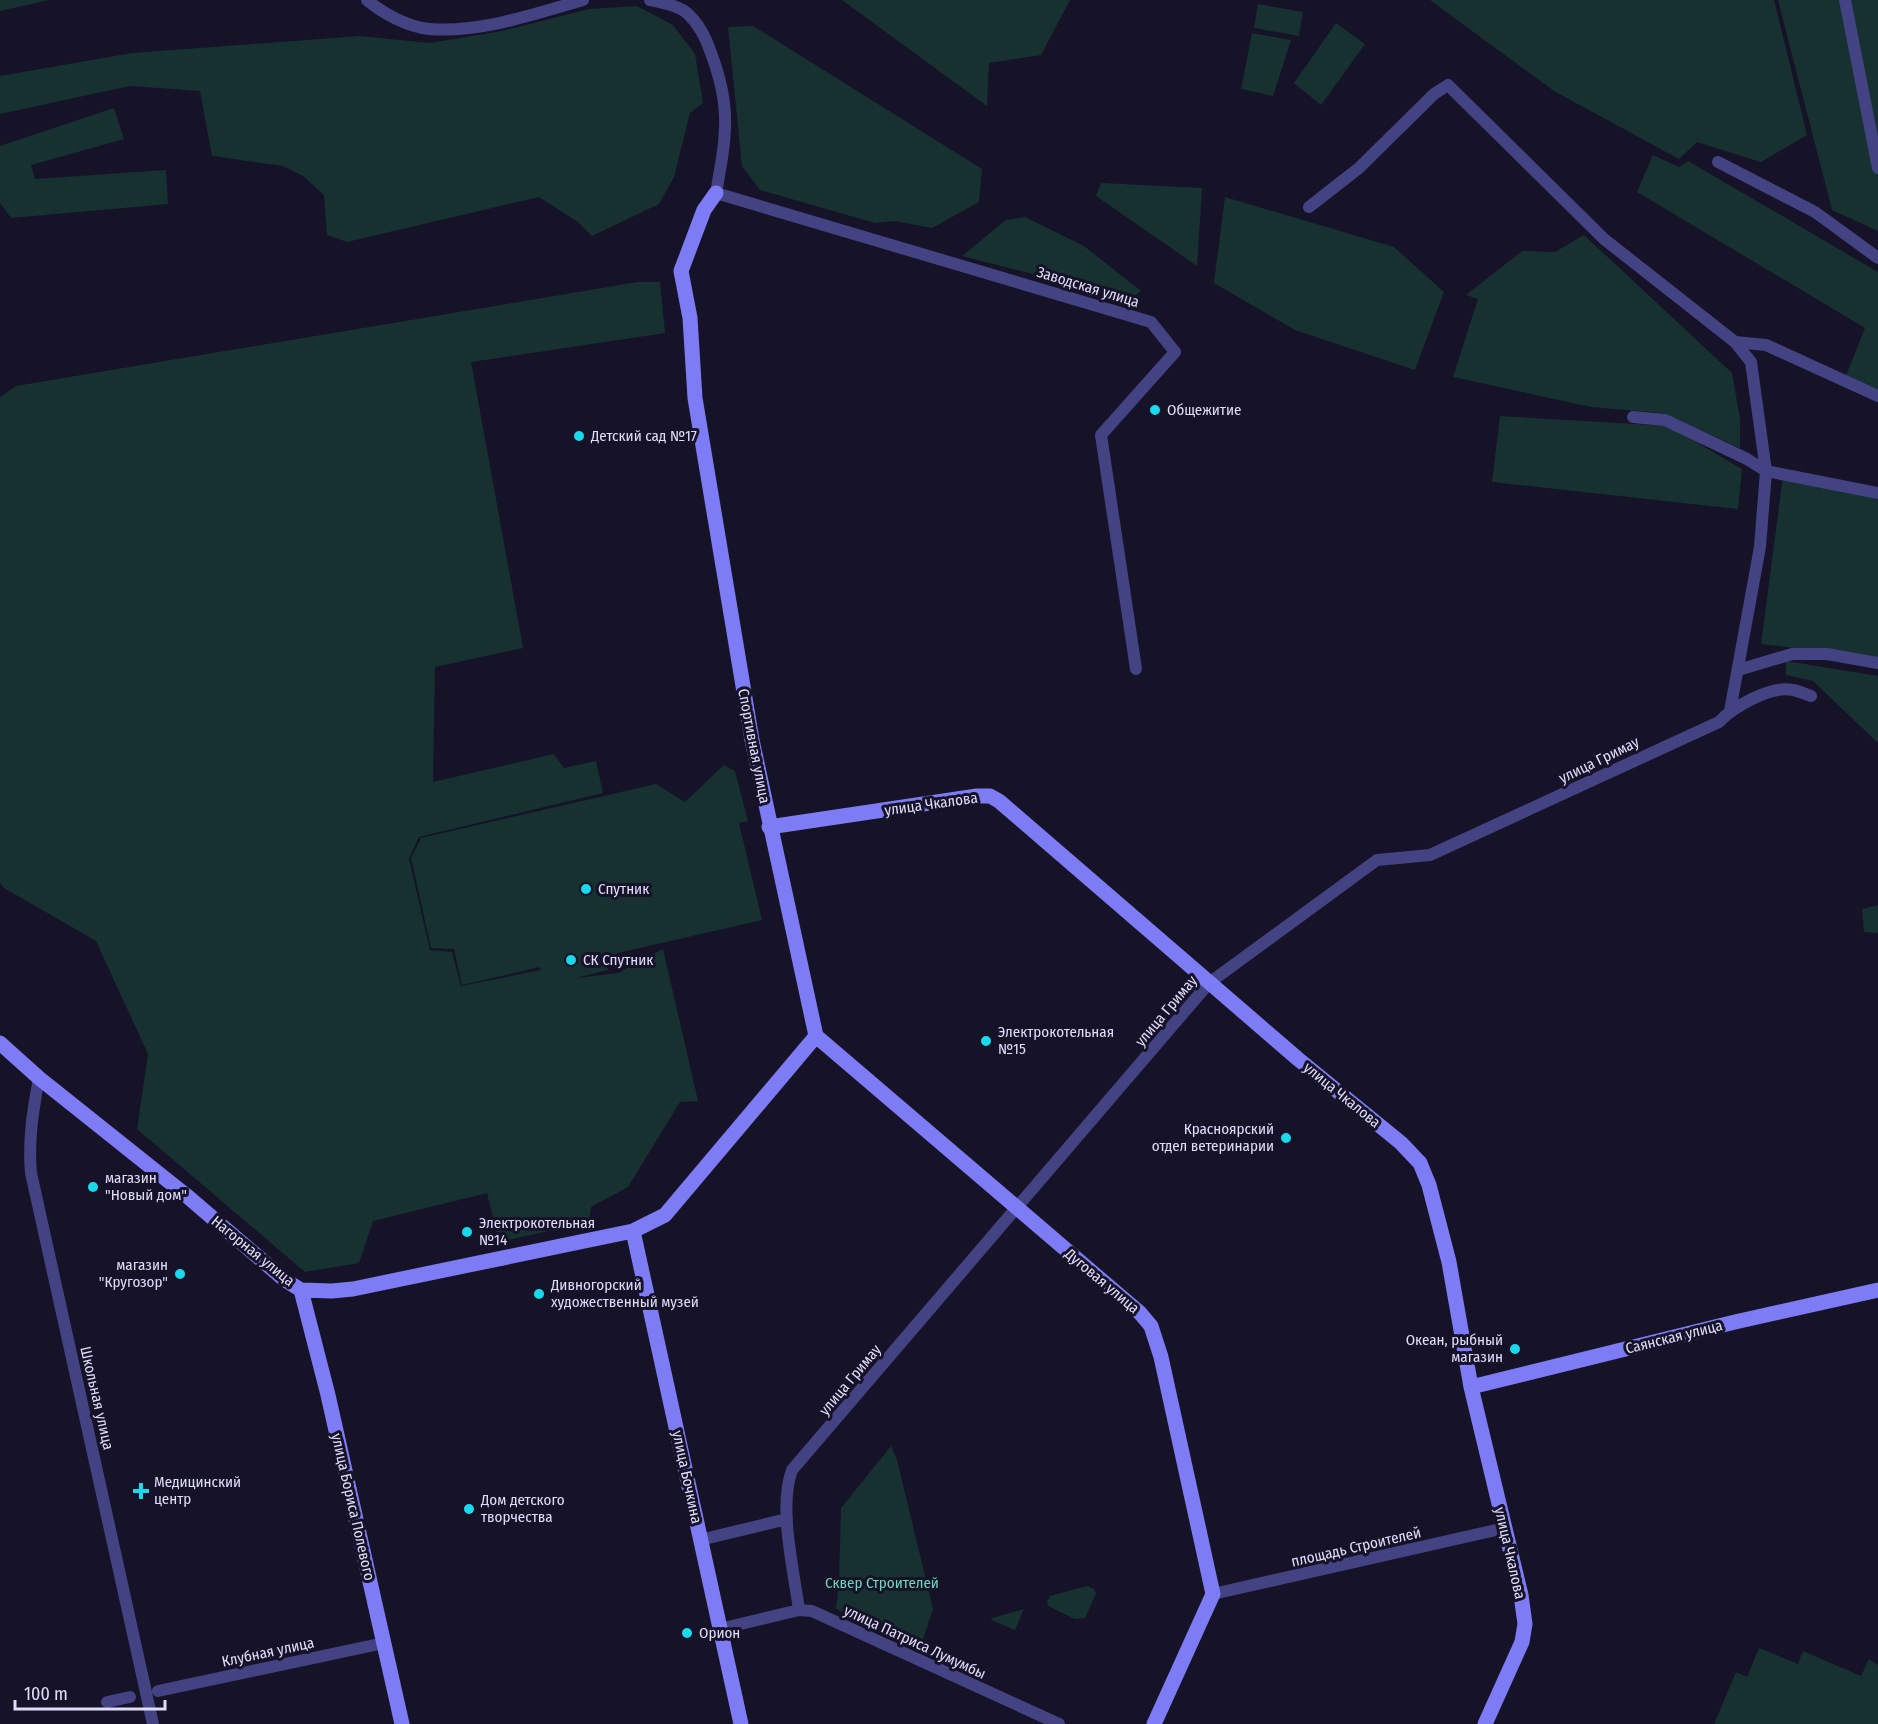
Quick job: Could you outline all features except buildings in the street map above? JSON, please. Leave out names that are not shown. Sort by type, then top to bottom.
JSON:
[{"type":"main road","name":"Спортивная улица","points":[[716,193],[704,210],[681,271],[690,318],[694,398],[752,740],[816,1036]]},
{"type":"main road","name":"улица Чкалова","points":[[769,827],[977,796],[990,796],[1008,808],[1209,983],[1401,1143],[1420,1163],[1429,1185],[1449,1262],[1471,1387],[1526,1624],[1522,1642],[1485,1724]]},
{"type":"main road","name":"Дуговая улица","points":[[816,1036],[1134,1307],[1151,1326],[1161,1357],[1213,1594]]},
{"type":"main road","points":[[633,1231],[665,1215],[816,1036]]},
{"type":"main road","name":"Нагорная улица","points":[[0,1043],[39,1078],[187,1197],[285,1280],[302,1290],[352,1289],[633,1231]]},
{"type":"main road","name":"улица Бочкина","points":[[633,1231],[741,1724]]},
{"type":"main road","name":"улица Бориса Полевого","points":[[302,1290],[402,1724]]},
{"type":"main road","name":"Саянская улица","points":[[1471,1387],[1878,1290]]},
{"type":"main road","points":[[1154,1724],[1213,1594]]},
{"type":"street","points":[[367,0],[392,17],[428,29],[491,24],[583,0]]},
{"type":"street","points":[[650,0],[687,12],[703,32],[718,70],[726,119],[716,193]]},
{"type":"street","points":[[1845,0],[1878,168]]},
{"type":"street","points":[[1309,207],[1359,168],[1434,94],[1448,85],[1604,239],[1735,342],[1751,362],[1766,471],[1760,547],[1730,711]]},
{"type":"street","points":[[1718,162],[1815,212],[1878,258]]},
{"type":"street","name":"Заводская улица","points":[[716,193],[1151,322],[1175,352],[1101,435],[1136,669]]},
{"type":"street","points":[[1735,342],[1766,345],[1878,396]]},
{"type":"street","points":[[1633,417],[1665,420],[1748,459],[1766,471],[1878,493]]},
{"type":"street","points":[[1738,670],[1792,654],[1827,654],[1878,663]]},
{"type":"street","name":"улица Гримау","points":[[799,1611],[787,1519],[787,1484],[792,1470],[1209,983],[1377,860],[1430,855],[1719,722],[1730,711],[1766,693],[1791,689],[1811,696]]},
{"type":"street","name":"Школьная улица","points":[[39,1078],[30,1139],[31,1173],[153,1724]]},
{"type":"street","points":[[700,1540],[787,1519]]},
{"type":"street","name":"площадь Строителей","points":[[1213,1594],[1505,1528]]},
{"type":"street","name":"улица Патриса Лумумбы","points":[[720,1629],[799,1611],[813,1611],[1059,1724]]},
{"type":"street","name":"Клубная улица","points":[[158,1691],[384,1643]]},
{"type":"street","points":[[107,1702],[130,1697]]},
{"type":"green space","points":[[0,0],[49,0],[0,11]]},
{"type":"green space","points":[[842,0],[1070,0],[1041,55],[989,63],[987,106]]},
{"type":"green space","points":[[1430,0],[1774,0],[1807,135],[1761,162],[1697,142],[1679,159],[1554,91]]},
{"type":"green space","points":[[1778,0],[1878,0],[1878,231],[1832,210]]},
{"type":"green space","points":[[1258,4],[1303,12],[1299,36],[1254,28]]},
{"type":"green space","points":[[637,6],[673,25],[695,54],[703,103],[690,113],[674,177],[659,204],[592,236],[578,222],[539,197],[347,242],[327,235],[324,195],[303,176],[283,166],[212,156],[200,91],[130,86],[0,114],[0,76],[132,53],[360,36],[430,43],[502,31],[589,9]]},
{"type":"green space","points":[[1336,23],[1365,44],[1321,105],[1294,83]]},
{"type":"green space","points":[[753,26],[982,169],[979,202],[932,228],[894,221],[875,223],[760,190],[742,166],[728,27]]},
{"type":"green space","points":[[1252,33],[1291,40],[1273,96],[1241,89]]},
{"type":"green space","points":[[114,108],[124,139],[31,165],[35,179],[166,170],[168,204],[11,218],[0,203],[0,146]]},
{"type":"green space","points":[[1653,155],[1679,167],[1688,161],[1878,272],[1878,394],[1845,378],[1865,328],[1637,192]]},
{"type":"green space","points":[[1101,183],[1202,188],[1197,266],[1096,196]]},
{"type":"green space","points":[[1225,197],[1394,247],[1444,292],[1415,370],[1295,330],[1214,283]]},
{"type":"green space","points":[[1025,217],[1084,246],[1141,291],[1131,299],[962,256],[1006,220]]},
{"type":"green space","points":[[1584,235],[1732,373],[1740,419],[1740,448],[1663,413],[1591,407],[1453,377],[1478,299],[1466,295],[1522,251],[1555,252]]},
{"type":"green space","points":[[638,282],[660,282],[665,333],[471,362],[523,648],[435,667],[433,782],[554,754],[564,768],[596,761],[603,793],[419,837],[409,859],[430,950],[452,952],[461,986],[541,970],[540,967],[462,985],[454,949],[431,948],[411,858],[421,838],[656,784],[685,802],[724,765],[735,771],[748,821],[739,823],[762,920],[605,956],[608,970],[576,978],[618,973],[663,949],[698,1101],[680,1102],[628,1187],[591,1207],[589,1222],[499,1242],[487,1193],[373,1221],[359,1263],[305,1272],[137,1129],[148,1054],[96,941],[4,888],[0,883],[0,397],[16,386]]},
{"type":"green space","points":[[1500,416],[1669,426],[1742,469],[1738,509],[1492,482]]},
{"type":"green space","points":[[1783,476],[1878,497],[1878,658],[1761,644]]},
{"type":"green space","points":[[1786,661],[1878,676],[1878,743],[1813,681],[1786,675]]},
{"type":"green space","points":[[1878,905],[1878,933],[1864,932],[1862,909]]},
{"type":"green space","name":"Сквер Строителей","points":[[891,1446],[897,1460],[933,1609],[920,1648],[836,1609],[841,1508]]},
{"type":"green space","points":[[1087,1586],[1094,1589],[1096,1594],[1085,1618],[1075,1619],[1048,1606],[1050,1596]]},
{"type":"green space","points":[[1024,1609],[1015,1630],[991,1620],[992,1618]]},
{"type":"green space","points":[[1759,1648],[1798,1664],[1803,1651],[1861,1676],[1869,1659],[1878,1665],[1878,1724],[1714,1724],[1736,1672],[1747,1677]]},
{"type":"place","name":"Общежитие","points":[[1155,410]]},
{"type":"place","name":"Детский сад №17","points":[[579,436]]},
{"type":"place","name":"Спутник","points":[[586,889]]},
{"type":"place","name":"СК Спутник","points":[[571,960]]},
{"type":"place","name":"Электрокотельная №15","points":[[986,1041]]},
{"type":"place","name":"Красноярский отдел ветеринарии","points":[[1286,1138]]},
{"type":"place","name":"магазин \"Новый дом\"","points":[[93,1187]]},
{"type":"place","name":"Электрокотельная №14","points":[[467,1232]]},
{"type":"place","name":"магазин \"Кругозор\"","points":[[180,1274]]},
{"type":"place","name":"Дивногорский художественный музей","points":[[539,1294]]},
{"type":"place","name":"Океан, рыбный магазин","points":[[1515,1349]]},
{"type":"place","name":"Медицинский центр","points":[[141,1491]]},
{"type":"place","name":"Дом детского творчества","points":[[469,1509]]},
{"type":"place","name":"Орион","points":[[687,1633]]}]
